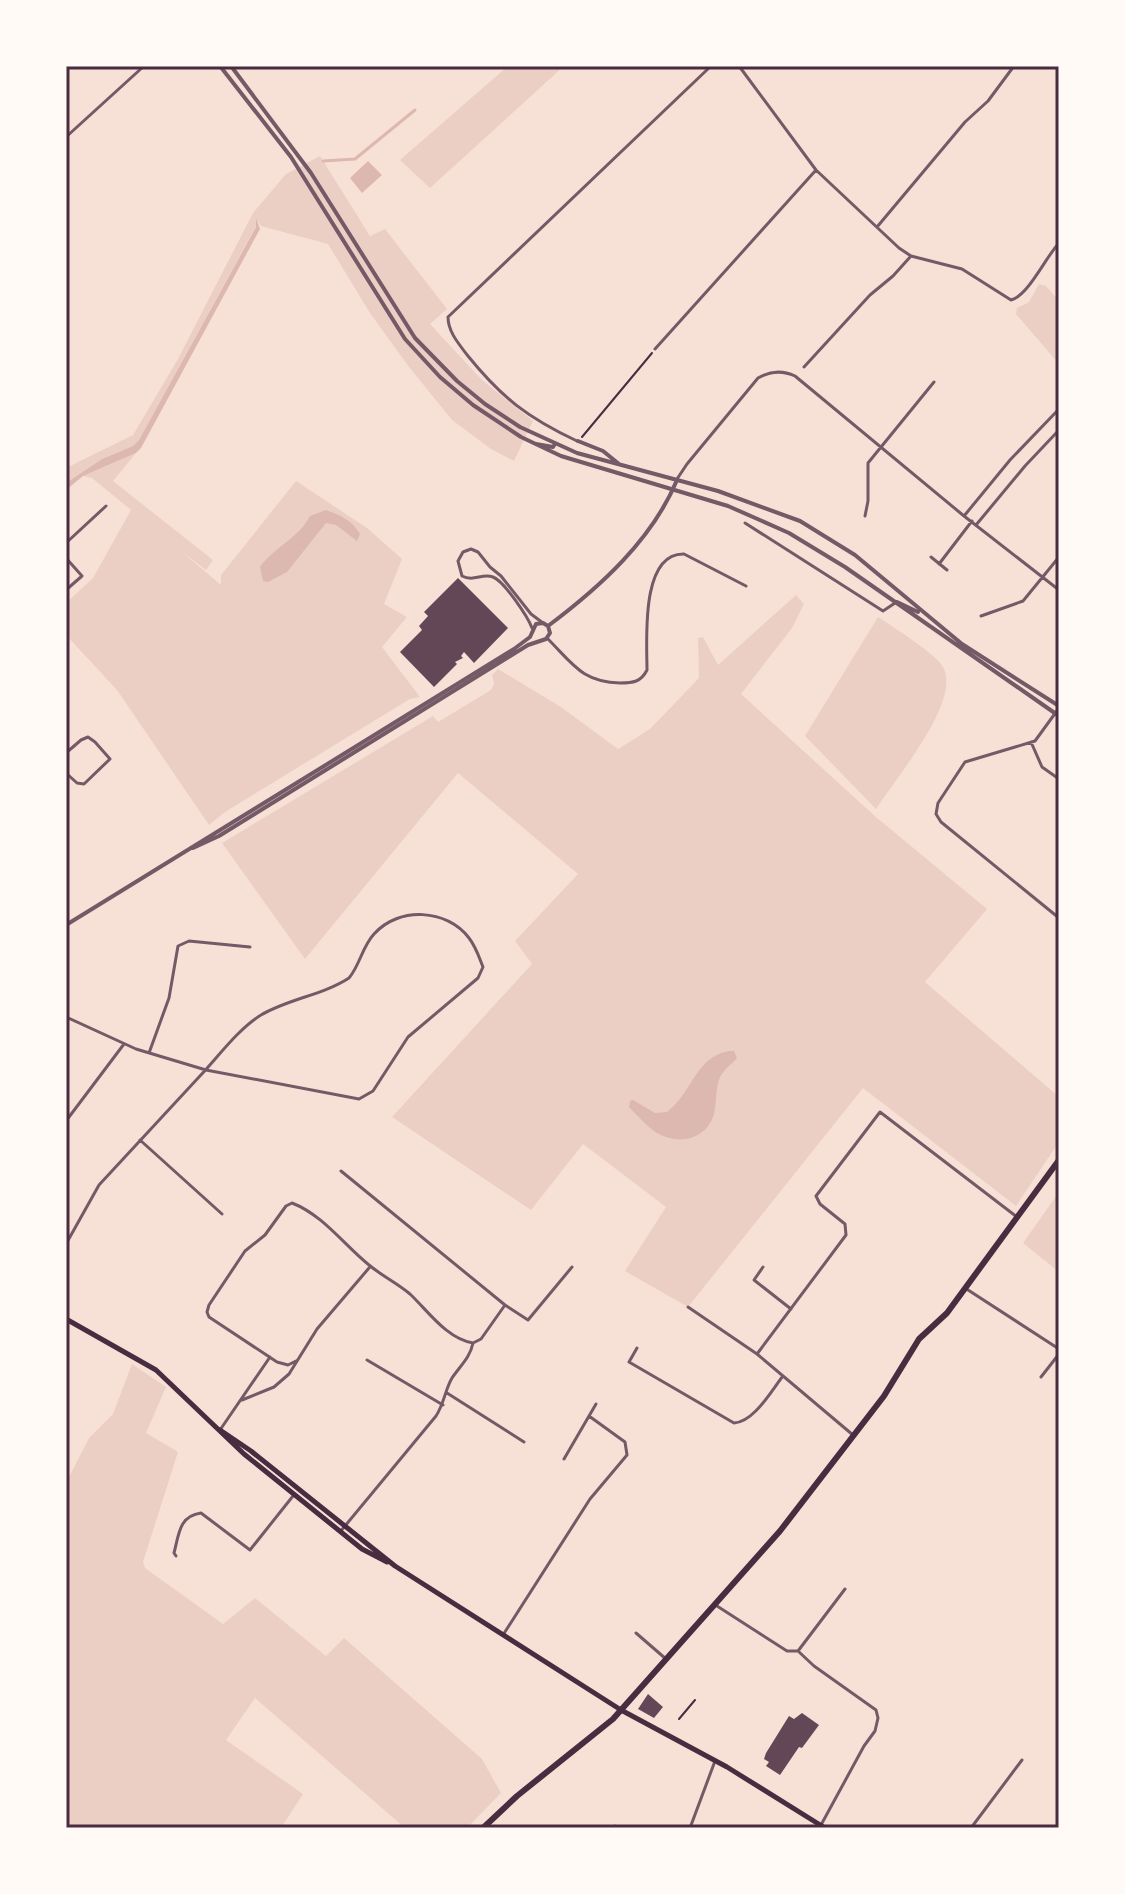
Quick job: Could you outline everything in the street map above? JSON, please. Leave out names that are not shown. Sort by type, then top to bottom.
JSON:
[{"type":"main road","points":[[483,1828],[621,1710],[792,1517],[884,1396],[919,1339],[947,1313],[1059,1160]]},
{"type":"main road","points":[[66,1319],[156,1370],[220,1430],[395,1566]]},
{"type":"main road","points":[[297,1492],[366,1553],[395,1566],[621,1710],[715,1761],[823,1827]]},
{"type":"street","points":[[66,137],[144,66]]},
{"type":"street","points":[[220,66],[305,178],[377,297],[415,351],[473,405],[534,444],[561,456],[728,506],[789,533],[845,567],[1058,711]]},
{"type":"street","points":[[231,66],[311,173],[394,307],[422,346],[485,404],[520,427],[555,444],[757,503],[800,521],[842,546],[923,614],[1058,711]]},
{"type":"street","points":[[621,465],[603,451],[561,433],[524,412],[502,395],[463,349],[448,325],[450,314],[711,66]]},
{"type":"street","points":[[739,66],[816,170],[911,256],[962,269],[1007,299],[1016,299],[1026,292],[1041,265],[1059,243]]},
{"type":"street","points":[[877,227],[965,122],[988,101],[1014,66]]},
{"type":"street","points":[[655,349],[816,170]]},
{"type":"street","points":[[804,367],[870,295],[911,256]]},
{"type":"street","points":[[66,925],[504,655],[525,641],[536,624],[546,624],[588,594],[629,554],[653,524],[687,464],[754,382],[771,372],[795,376],[1059,590]]},
{"type":"street","points":[[865,516],[867,467],[934,382]]},
{"type":"street","points":[[964,516],[1010,460],[1059,409]]},
{"type":"street","points":[[939,564],[1059,430]]},
{"type":"street","points":[[534,444],[553,447],[561,433]]},
{"type":"street","points":[[555,444],[561,456]]},
{"type":"street","points":[[66,543],[106,506]]},
{"type":"street","points":[[745,523],[883,611],[895,603],[902,603],[923,614]]},
{"type":"street","points":[[187,850],[219,836],[528,645],[540,641],[547,638],[550,633],[546,624],[534,617],[478,552],[471,549],[463,552],[458,561],[462,576],[473,580],[488,576],[497,579],[527,616],[534,638],[540,641]]},
{"type":"street","points":[[547,638],[588,678],[604,682],[635,682],[643,678],[647,670],[650,589],[667,558],[684,554],[746,586]]},
{"type":"street","points":[[931,557],[947,570]]},
{"type":"street","points":[[981,616],[1023,601],[1059,557]]},
{"type":"street","points":[[66,558],[82,576],[66,590]]},
{"type":"street","points":[[890,585],[895,603]]},
{"type":"street","points":[[1058,711],[1038,739],[965,762],[938,803],[936,814],[941,822],[1059,918]]},
{"type":"street","points":[[66,753],[88,737],[110,759],[84,784],[77,783],[66,773]]},
{"type":"street","points":[[1031,742],[1042,767],[1059,779]]},
{"type":"street","points":[[66,1017],[124,1044],[206,1070],[349,1098],[364,1097],[373,1091],[404,1042],[481,975],[483,967],[469,939],[454,925],[429,915],[402,917],[382,927],[372,937],[349,978],[266,1013],[240,1034],[206,1070],[140,1140],[95,1191],[66,1244]]},
{"type":"street","points":[[149,1053],[169,998],[178,946],[189,941],[250,947]]},
{"type":"street","points":[[66,1121],[124,1044]]},
{"type":"street","points":[[757,1354],[847,1232],[845,1224],[818,1202],[817,1195],[880,1112],[1018,1217]]},
{"type":"street","points":[[140,1140],[222,1214]]},
{"type":"street","points":[[341,1171],[505,1305],[528,1320],[572,1267]]},
{"type":"street","points":[[296,1361],[284,1365],[270,1357],[209,1317],[207,1309],[245,1251],[265,1235],[286,1206],[296,1204],[316,1218],[370,1266],[404,1289],[459,1339],[473,1343],[481,1339],[505,1305]]},
{"type":"street","points":[[242,1400],[277,1385],[289,1374],[317,1329],[370,1266]]},
{"type":"street","points":[[763,1267],[754,1280],[791,1309]]},
{"type":"street","points":[[965,1288],[1059,1351],[1041,1377]]},
{"type":"street","points":[[688,1307],[757,1354],[854,1436]]},
{"type":"street","points":[[340,1532],[443,1405],[452,1378],[469,1355],[473,1343]]},
{"type":"street","points":[[637,1348],[629,1362],[734,1423],[749,1417],[783,1376]]},
{"type":"street","points":[[220,1430],[270,1357]]},
{"type":"street","points":[[367,1360],[443,1405]]},
{"type":"street","points":[[447,1393],[524,1442]]},
{"type":"street","points":[[564,1459],[596,1404]]},
{"type":"street","points":[[503,1635],[590,1499],[627,1455],[625,1442],[589,1416]]},
{"type":"street","points":[[176,1556],[174,1553],[182,1524],[189,1516],[201,1513],[250,1550],[297,1492]]},
{"type":"street","points":[[798,1651],[845,1589]]},
{"type":"street","points":[[715,1605],[787,1651],[798,1651],[817,1669],[871,1704],[877,1714],[873,1735],[864,1746],[823,1827]]},
{"type":"street","points":[[636,1633],[666,1659]]},
{"type":"street","points":[[971,1828],[1022,1760]]},
{"type":"street","points":[[690,1828],[715,1761]]},
{"type":"street","points":[[806,1828],[810,1819]]},
{"type":"path","points":[[578,441],[655,349]]},
{"type":"path","points":[[679,1719],[695,1700]]},
{"type":"shaded area","points":[[508,66],[564,66],[430,188],[400,160]]},
{"type":"shaded area","points":[[320,156],[370,236],[385,229],[447,309],[430,324],[482,380],[533,421],[514,461],[491,449],[452,420],[370,313],[328,244],[261,226],[256,219],[256,226],[139,440],[133,446],[102,459],[66,483],[66,468],[133,435],[178,359],[253,213],[286,174]]},
{"type":"shaded area","points":[[368,161],[382,175],[362,193],[350,178]]},
{"type":"shaded area","points":[[256,218],[260,229],[141,448],[83,476],[66,490],[66,483],[102,459],[133,446],[139,440],[256,227]]},
{"type":"shaded area","points":[[1039,284],[1046,286],[1059,301],[1059,364],[1016,314],[1017,308],[1029,302]]},
{"type":"shaded area","points":[[136,453],[113,481],[213,560],[206,570],[181,551],[221,585],[221,575],[296,481],[367,528],[402,559],[384,604],[407,617],[382,647],[420,697],[410,699],[225,812],[209,825],[117,690],[66,635],[66,603],[93,578],[131,510],[92,478],[83,476]]},
{"type":"shaded area","points":[[326,510],[353,525],[360,534],[357,541],[336,525],[326,523],[287,572],[268,582],[263,581],[260,567],[266,560],[300,530],[310,516]]},
{"type":"shaded area","points":[[796,595],[804,604],[792,628],[741,694],[876,817],[987,909],[925,982],[1059,1097],[1059,1142],[1016,1206],[863,1088],[688,1307],[625,1271],[666,1207],[583,1144],[531,1210],[392,1117],[532,964],[515,941],[578,874],[458,773],[305,959],[222,843],[433,716],[438,722],[491,690],[494,684],[492,675],[498,669],[561,707],[618,749],[650,729],[699,678],[698,638],[703,637],[718,665]]},
{"type":"shaded area","points":[[878,617],[932,655],[943,667],[946,682],[943,699],[924,740],[876,809],[805,736]]},
{"type":"shaded area","points":[[734,1051],[737,1058],[720,1077],[714,1114],[699,1134],[683,1139],[665,1137],[649,1127],[629,1107],[633,1100],[655,1113],[667,1112],[709,1060]]},
{"type":"shaded area","points":[[1059,1192],[1059,1272],[1023,1243]]},
{"type":"shaded area","points":[[132,1364],[166,1387],[146,1433],[178,1452],[143,1562],[145,1568],[223,1624],[255,1598],[326,1656],[344,1638],[482,1759],[501,1793],[467,1828],[405,1828],[255,1698],[226,1740],[303,1794],[281,1828],[66,1828],[66,1483],[89,1438],[113,1414]]},
{"type":"building","points":[[458,578],[508,628],[474,663],[464,652],[463,658],[455,662],[457,664],[434,687],[400,652],[422,630],[419,626],[428,616],[424,612]]},
{"type":"building","points":[[648,1694],[663,1707],[654,1718],[638,1709]]},
{"type":"building","points":[[802,1713],[819,1725],[780,1775],[766,1766],[769,1762],[764,1759],[766,1753],[789,1716],[794,1719]]},
{"type":"waterway","points":[[323,161],[355,159],[415,110]]}]
